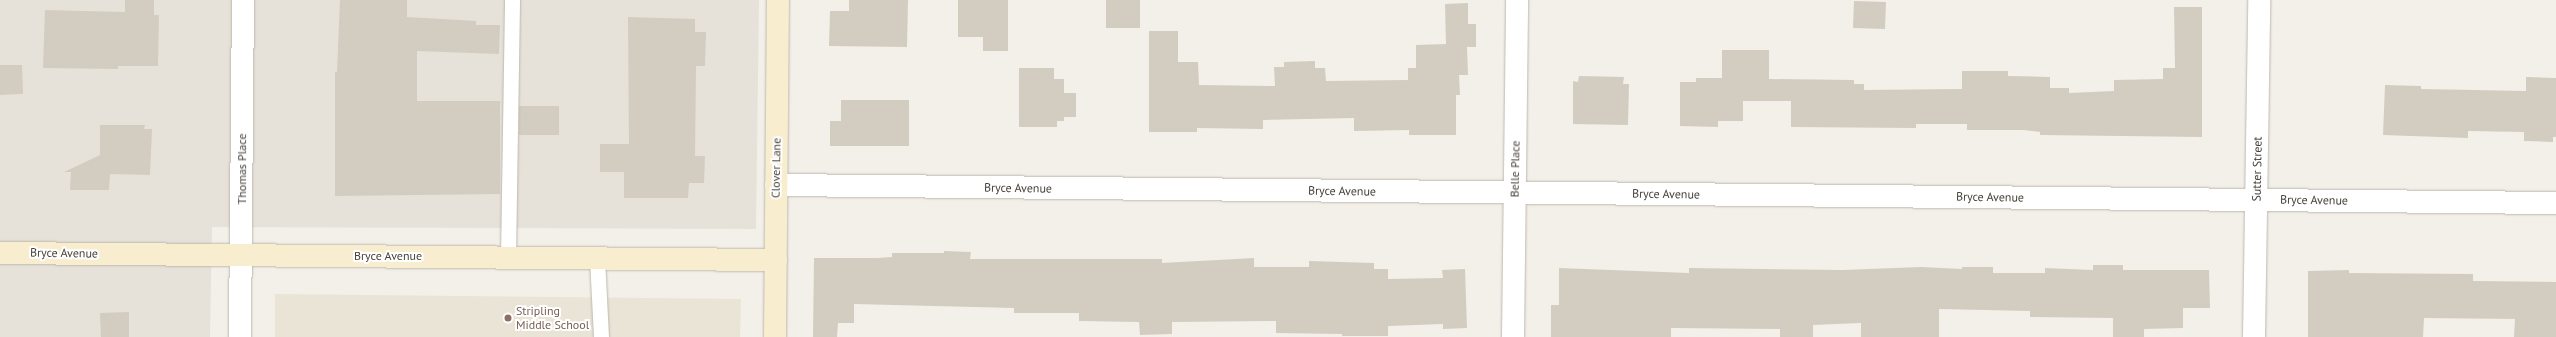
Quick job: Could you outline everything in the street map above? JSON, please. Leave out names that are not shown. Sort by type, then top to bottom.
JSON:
[{"type":"street","name":"Thomas Place","points":[[241,337],[243,0]]},
{"type":"street","name":"Clover Lane","points":[[775,337],[778,0]]},
{"type":"street","name":"Belle Place","points":[[1513,337],[1517,0]]},
{"type":"street","name":"Sutter Street","points":[[2254,337],[2260,0]]},
{"type":"street","name":"Bryce Avenue","points":[[776,185],[2556,203]]},
{"type":"street","name":"Bryce Avenue","points":[[0,253],[776,260]]},
{"type":"lane","points":[[508,257],[512,0]]},
{"type":"lane","points":[[597,258],[601,337]]},
{"type":"shaded area","points":[[0,0],[759,0],[756,229],[212,227],[210,337],[0,337]]},
{"type":"shaded area","name":"Stripling Middle School","points":[[275,294],[741,299],[740,337],[275,337]]},
{"type":"building","points":[[125,0],[154,0],[154,15],[159,15],[158,66],[118,66],[118,69],[43,68],[45,10],[125,12]]},
{"type":"building","points":[[340,0],[407,0],[407,17],[476,21],[476,25],[500,25],[499,54],[417,51],[417,101],[500,101],[500,194],[335,196],[335,72],[337,72]]},
{"type":"building","points":[[849,0],[908,0],[907,47],[829,46],[830,11],[849,11]]},
{"type":"building","points":[[958,0],[1008,0],[1008,51],[983,51],[983,37],[958,37]]},
{"type":"building","points":[[1106,0],[1140,0],[1140,28],[1106,28]]},
{"type":"building","points":[[1854,1],[1886,2],[1885,29],[1853,28]]},
{"type":"building","points":[[1468,3],[1468,24],[1476,24],[1476,47],[1467,47],[1468,75],[1459,75],[1460,95],[1456,95],[1456,135],[1409,135],[1409,130],[1354,131],[1354,118],[1263,120],[1263,129],[1197,128],[1197,132],[1149,132],[1149,31],[1178,31],[1178,62],[1198,62],[1199,85],[1275,86],[1274,67],[1284,67],[1284,62],[1315,61],[1315,68],[1325,68],[1326,81],[1408,80],[1408,68],[1416,68],[1416,45],[1446,44],[1445,4]]},
{"type":"building","points":[[2174,7],[2202,7],[2202,137],[2040,135],[2040,132],[2024,130],[1967,130],[1967,124],[1916,124],[1916,128],[1791,127],[1791,101],[1743,101],[1743,121],[1718,121],[1718,127],[1680,126],[1680,82],[1696,82],[1696,78],[1722,78],[1722,50],[1769,50],[1769,79],[1854,80],[1854,84],[1864,84],[1864,90],[1962,89],[1962,71],[2008,71],[2008,76],[2050,77],[2050,88],[2069,88],[2069,93],[2114,91],[2114,80],[2163,79],[2163,68],[2175,68]]},
{"type":"building","points":[[628,17],[695,19],[695,32],[706,32],[705,66],[696,66],[695,156],[705,156],[704,183],[689,183],[688,198],[624,198],[624,172],[600,172],[600,144],[629,144]]},
{"type":"building","points":[[0,65],[22,65],[23,94],[0,95]]},
{"type":"building","points":[[1019,68],[1054,68],[1054,79],[1064,79],[1064,93],[1076,93],[1076,117],[1064,117],[1064,121],[1057,121],[1057,127],[1019,127]]},
{"type":"building","points":[[1579,76],[1624,77],[1623,84],[1629,84],[1628,125],[1573,124],[1573,81],[1578,82]]},
{"type":"building","points":[[2526,77],[2556,78],[2556,137],[2553,137],[2553,142],[2524,141],[2524,132],[2468,131],[2468,138],[2383,135],[2385,85],[2421,86],[2421,89],[2526,91]]},
{"type":"building","points":[[841,100],[909,100],[909,146],[830,146],[830,121],[841,121]]},
{"type":"building","points":[[519,106],[559,106],[559,135],[519,135]]},
{"type":"building","points":[[100,125],[145,125],[144,129],[152,129],[150,175],[110,174],[109,190],[70,190],[71,172],[64,172],[100,155]]},
{"type":"building","points":[[944,251],[971,252],[970,259],[1162,259],[1162,263],[1254,258],[1254,267],[1309,267],[1309,261],[1374,263],[1374,269],[1388,269],[1388,279],[1443,278],[1442,270],[1465,269],[1467,328],[1443,329],[1443,324],[1388,326],[1388,336],[1342,336],[1342,334],[1276,333],[1276,321],[1172,322],[1172,334],[1140,335],[1139,322],[1079,321],[1079,313],[1014,313],[1014,308],[854,304],[854,323],[838,323],[837,337],[813,337],[814,258],[877,258],[892,257],[892,253],[944,253]]},
{"type":"building","points":[[2093,265],[2123,265],[2123,270],[2209,270],[2210,308],[2183,308],[2183,328],[2144,329],[2144,337],[2113,337],[2113,318],[2030,317],[2030,311],[1939,309],[1939,337],[1861,337],[1861,323],[1813,325],[1813,337],[1780,337],[1780,329],[1671,328],[1671,337],[1551,337],[1551,305],[1559,305],[1559,268],[1689,273],[1689,268],[1843,270],[1921,267],[1962,269],[1962,267],[1993,267],[1993,273],[2045,273],[2045,268],[2093,270]]},
{"type":"building","points":[[2349,270],[2349,273],[2473,274],[2473,281],[2556,282],[2556,337],[2514,337],[2515,319],[2424,318],[2423,337],[2308,337],[2308,271]]},
{"type":"building","points":[[129,312],[129,337],[101,337],[100,313]]},
{"type":"place","name":"Stripling Middle School","points":[[508,318]]}]
